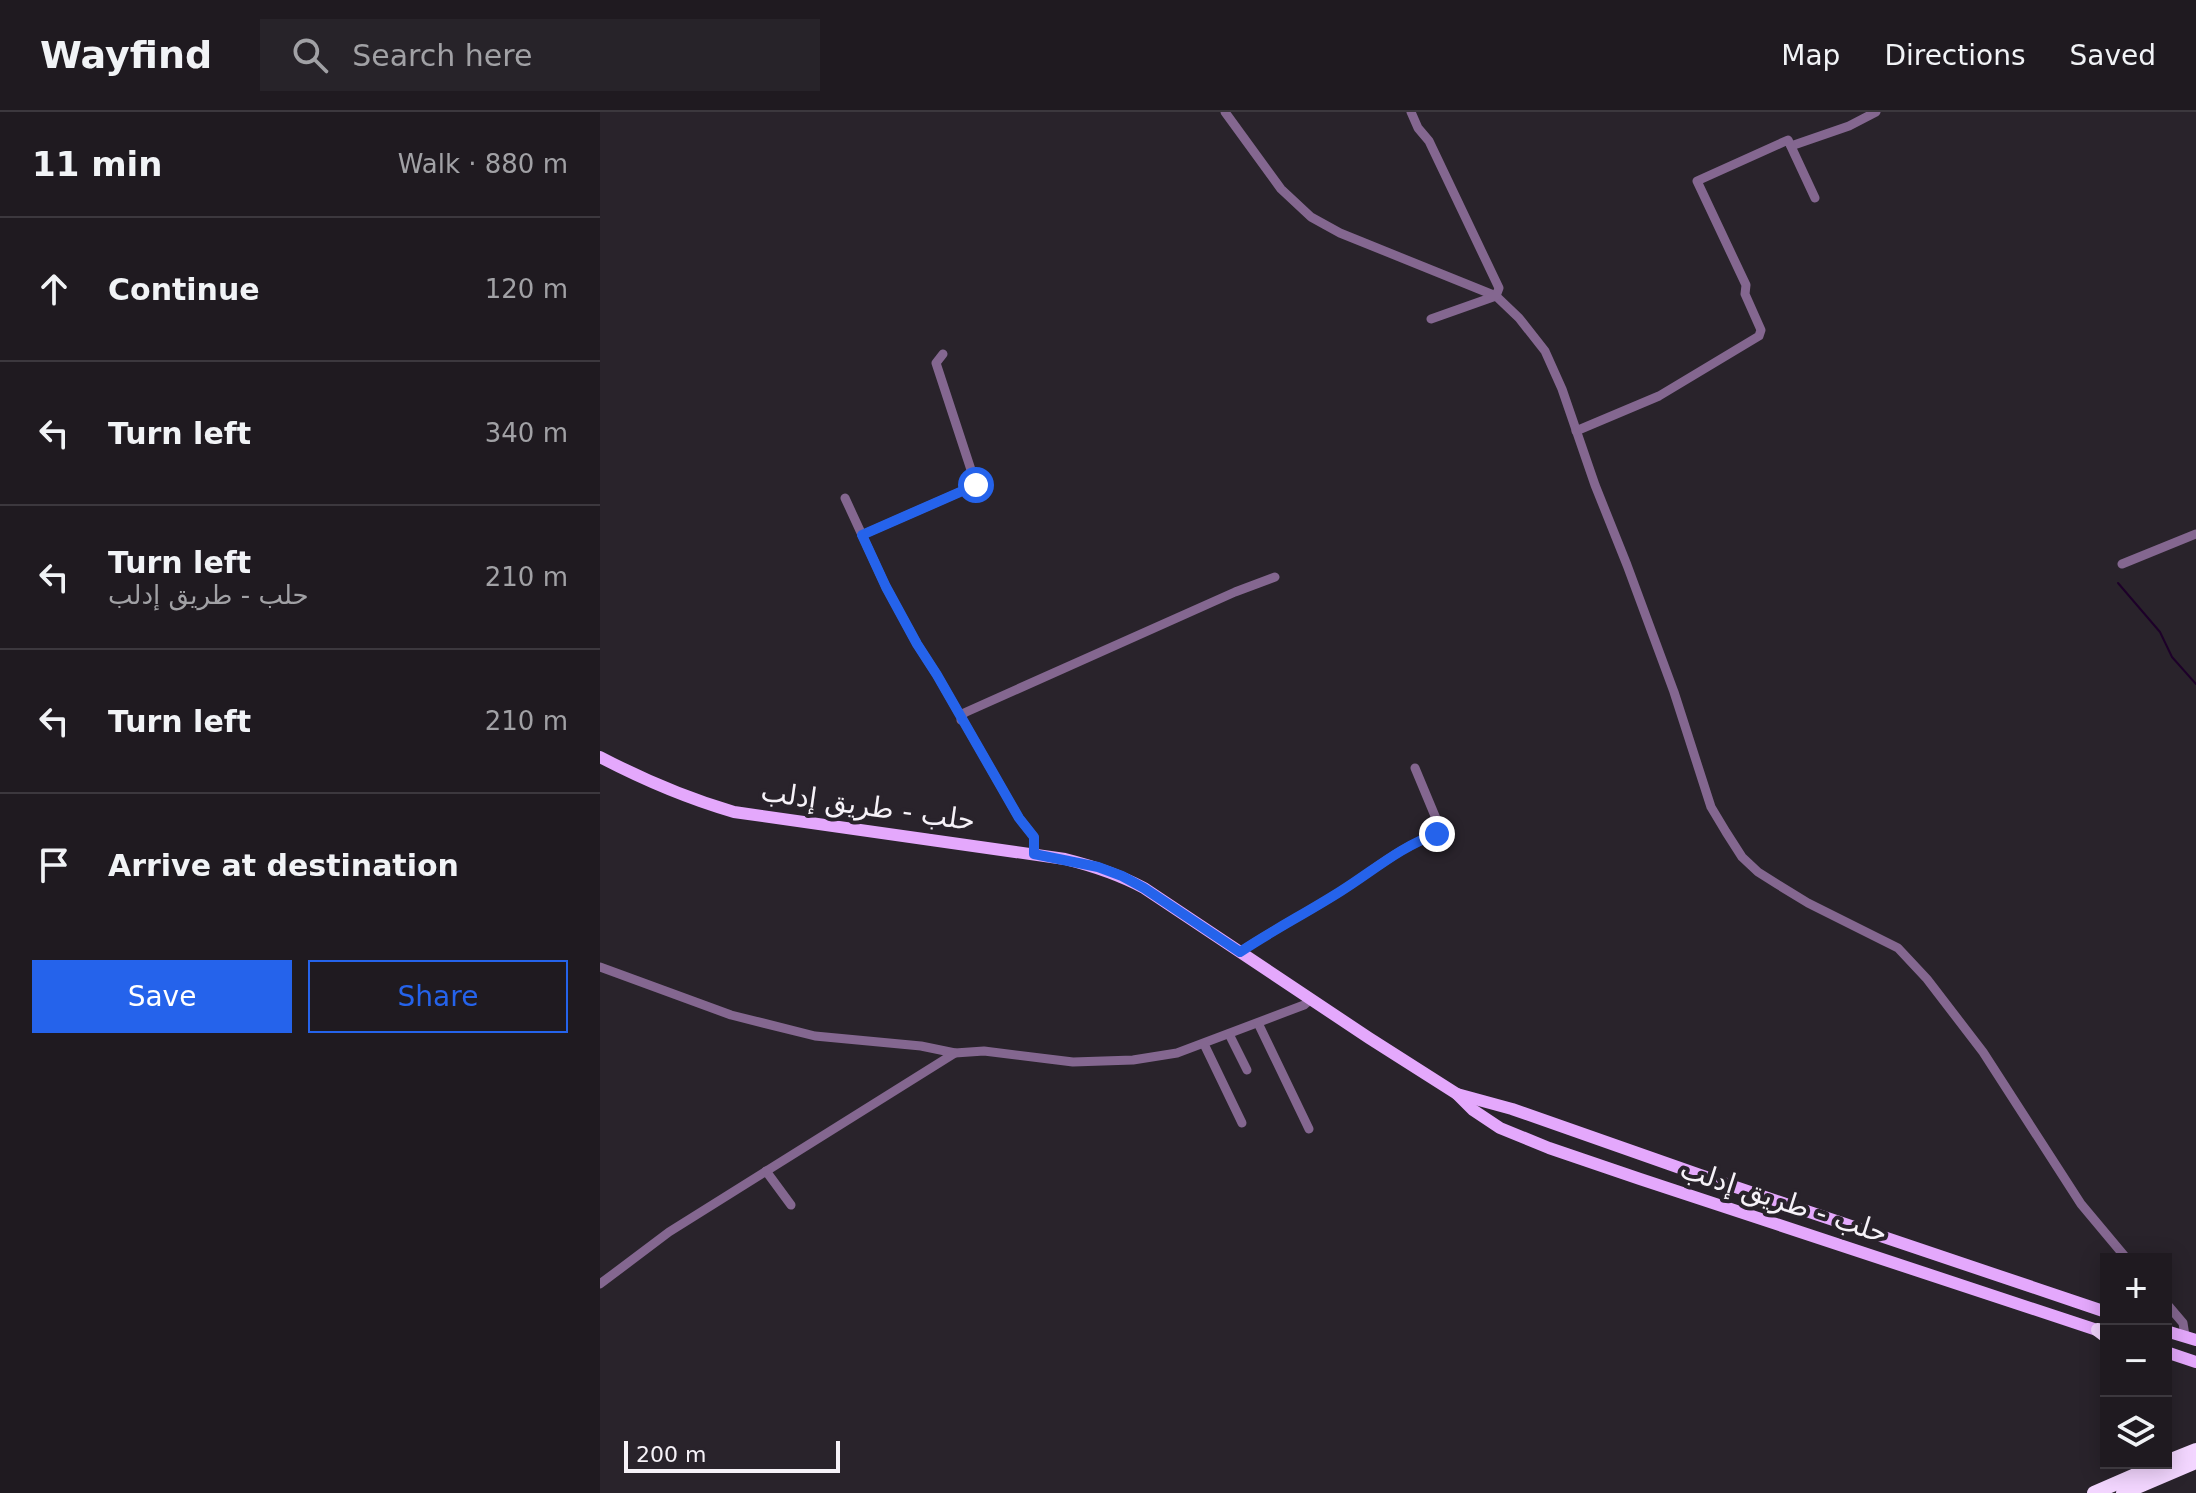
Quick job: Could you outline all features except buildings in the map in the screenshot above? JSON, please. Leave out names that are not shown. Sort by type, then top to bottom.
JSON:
[{"type":"highway","points":[[2172,1463],[2196,1450]]},
{"type":"highway","points":[[2172,1466],[2196,1462]]},
{"type":"highway","points":[[2119,1489],[2128,1469]]},
{"type":"highway","points":[[2094,1493],[2119,1489],[2160,1469]]},
{"type":"main road","name":"حلب - طريق إدلب","points":[[600,757],[692,800],[734,812],[1034,854],[1098,867],[1122,876],[1457,1094],[1485,1120],[1549,1148],[2100,1332]]},
{"type":"main road","name":"حلب - طريق إدلب","points":[[1457,1094],[1512,1109],[2100,1311]]},
{"type":"main road","points":[[2172,1354],[2196,1362]]},
{"type":"street","points":[[1225,112],[1281,189],[1311,217],[1340,233],[1496,296],[1519,318],[1545,351],[1562,389],[1674,692],[1711,807],[1742,857],[1758,872],[1808,903],[1898,948],[1927,979],[1983,1052],[2081,1204],[2122,1253]]},
{"type":"street","points":[[1411,112],[1418,128],[1429,141],[1499,288],[1496,296],[1431,319]]},
{"type":"street","points":[[1791,146],[1849,126],[1876,112]]},
{"type":"street","points":[[1576,431],[1659,396],[1759,336],[1761,330],[1745,294],[1746,285],[1697,181],[1788,140],[1815,198]]},
{"type":"street","points":[[862,535],[976,485],[936,363],[943,354]]},
{"type":"street","points":[[845,498],[892,598],[1019,818],[1034,837],[1034,854]]},
{"type":"street","points":[[2122,564],[2196,534]]},
{"type":"street","points":[[961,720],[964,713],[1275,577]]},
{"type":"street","points":[[1240,952],[1341,891],[1398,852],[1437,834],[1440,828],[1415,768]]},
{"type":"street","points":[[600,967],[731,1015],[815,1036],[921,1046],[955,1053],[984,1051],[1073,1062],[1133,1060],[1177,1053],[1304,1005],[1311,999]]},
{"type":"street","points":[[1258,1023],[1309,1129]]},
{"type":"street","points":[[1229,1034],[1247,1070]]},
{"type":"street","points":[[1204,1044],[1242,1123]]},
{"type":"street","points":[[600,1284],[669,1232],[955,1053]]},
{"type":"street","points":[[766,1171],[791,1205]]},
{"type":"street","points":[[2172,1310],[2190,1338]]},
{"type":"waterway","points":[[2118,583],[2160,632],[2172,657],[2196,684]]},
{"type":"route","points":[[976,485],[862,535],[917,644],[1019,818],[1034,837],[1034,854],[1098,867],[1122,876],[1240,952],[1341,891],[1398,852],[1437,834]]}]
